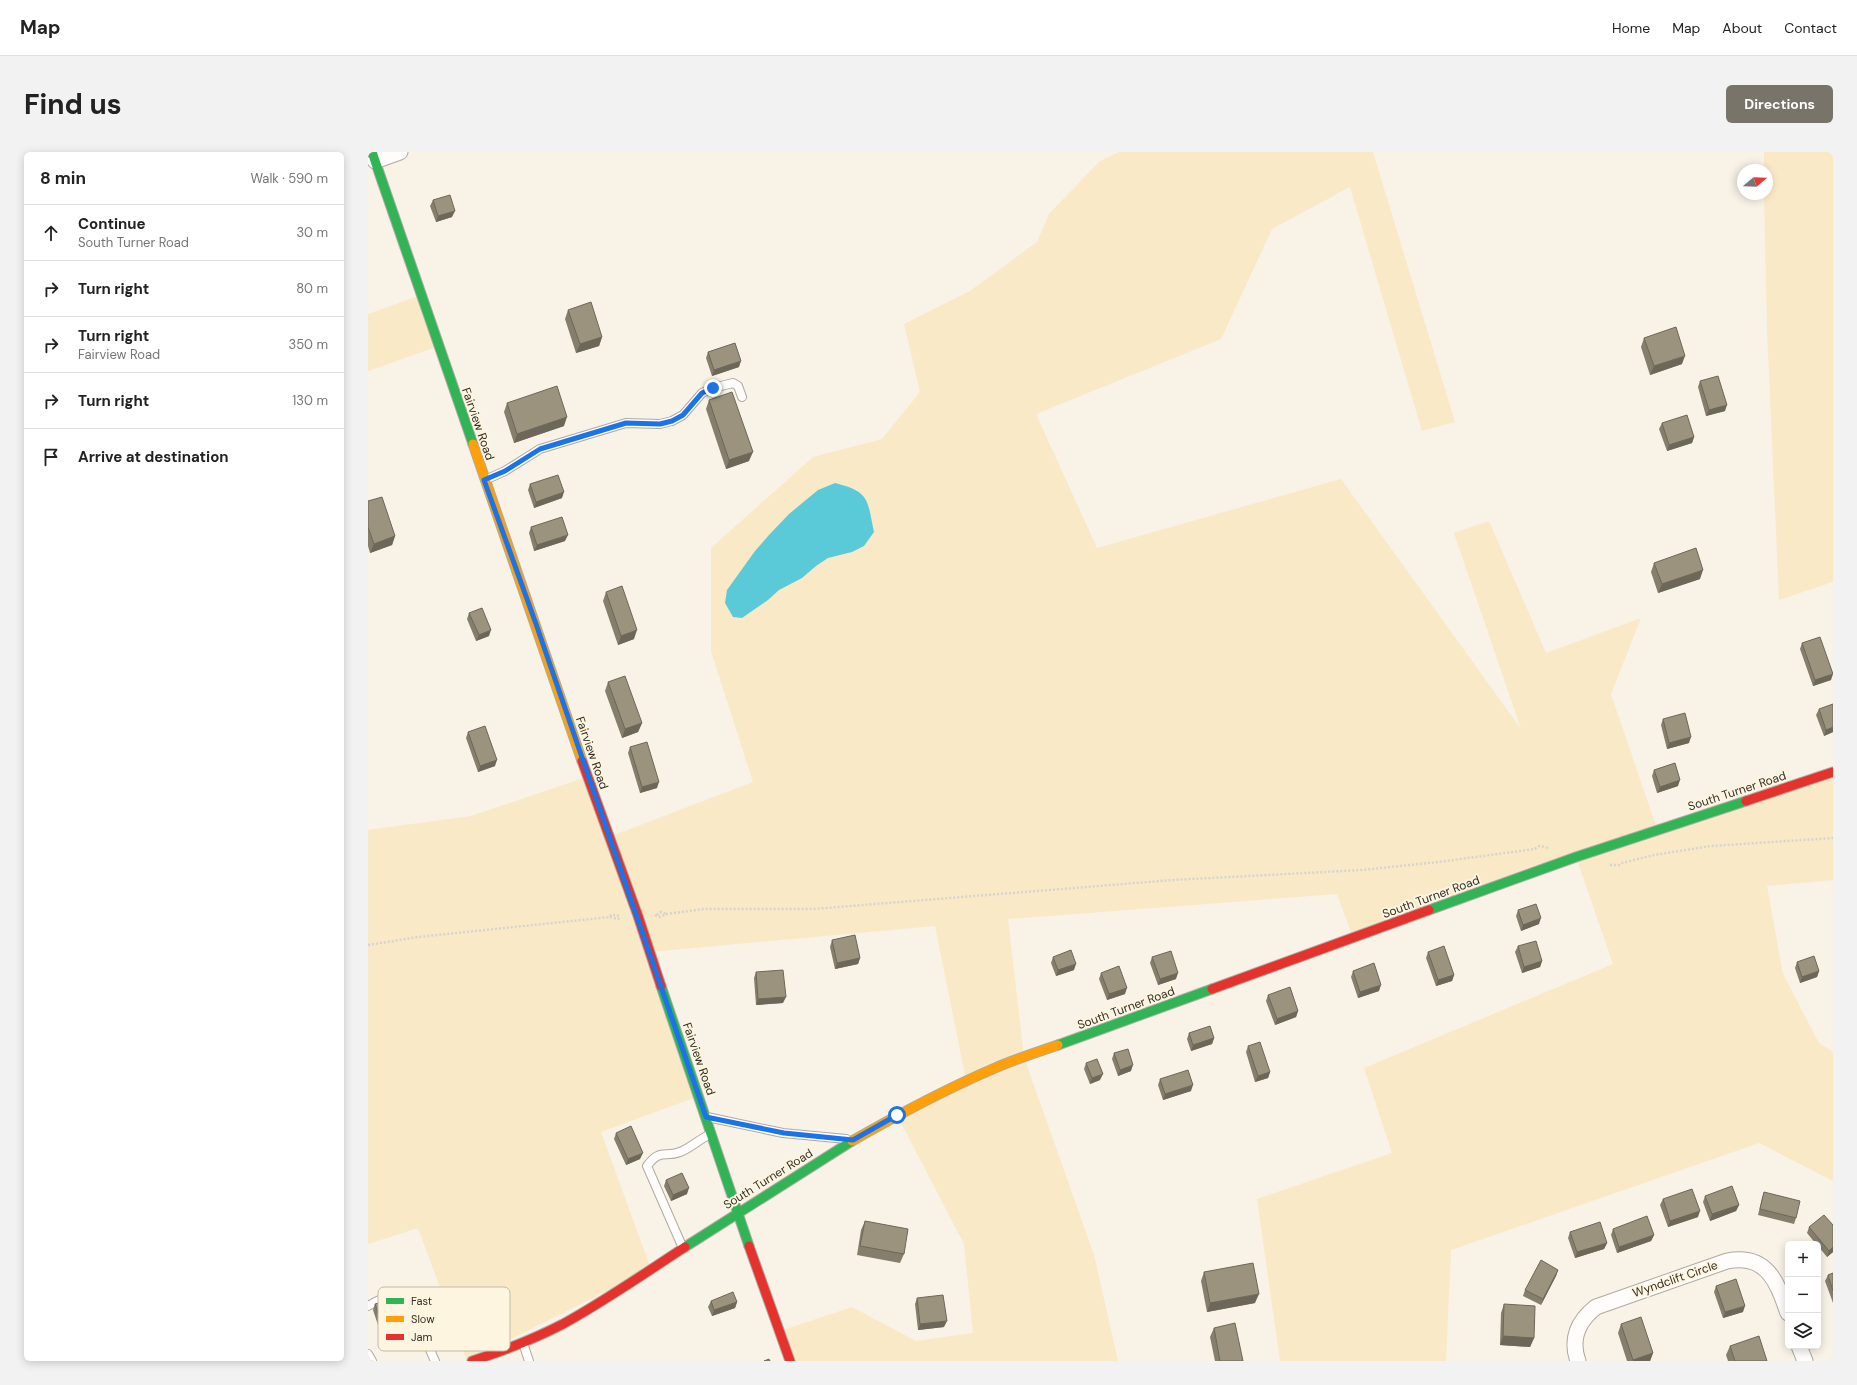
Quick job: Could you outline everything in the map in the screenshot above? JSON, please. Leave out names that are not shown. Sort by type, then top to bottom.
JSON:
[{"type":"street","points":[[373,156],[400,152]]},
{"type":"street","name":"Fairview Road","points":[[373,156],[484,480],[536,624],[706,1117],[737,1213],[790,1361]]},
{"type":"street","name":"South Turner Road","points":[[510,1347],[562,1324],[591,1307],[853,1140],[923,1101],[997,1067],[1576,857],[1833,772]]},
{"type":"street","name":"Wyndclift Circle","points":[[1578,1361],[1574,1344],[1576,1332],[1586,1314],[1596,1307],[1727,1261],[1744,1260],[1763,1268],[1772,1275],[1778,1285],[1785,1305]]},
{"type":"street","points":[[1800,1349],[1805,1361]]},
{"type":"street","name":"South Turner Road","points":[[472,1361],[499,1351]]},
{"type":"lane","points":[[484,480],[505,471],[540,449],[626,423],[660,424],[672,421],[683,415],[702,393],[713,388],[733,383],[738,386],[742,397]]},
{"type":"lane","points":[[706,1117],[784,1133],[853,1140]]},
{"type":"lane","points":[[683,1248],[647,1166],[653,1158],[664,1153],[680,1152],[700,1138],[711,1134]]},
{"type":"lane","points":[[368,1306],[378,1300]]},
{"type":"lane","points":[[523,1342],[529,1361]]},
{"type":"lane","points":[[431,1351],[435,1361]]},
{"type":"lane","points":[[368,1354],[372,1361]]},
{"type":"path","points":[[1611,865],[1619,865],[1654,855],[1711,846],[1833,838]]},
{"type":"path","points":[[668,914],[704,909],[813,908],[1173,880],[1362,870],[1438,862],[1535,848]]},
{"type":"path","points":[[368,945],[418,937],[610,917]]},
{"type":"shaded area","points":[[1119,152],[1373,152],[1455,422],[1422,431],[1350,187],[1272,229],[1221,339],[1036,414],[1097,548],[1341,479],[1521,729],[1454,533],[1489,521],[1546,653],[1641,618],[1611,694],[1657,829],[1833,772],[1833,880],[1767,886],[1783,974],[1819,1043],[1833,1052],[1833,1181],[1759,1143],[1451,1250],[1446,1361],[1280,1361],[1257,1199],[1392,1153],[1364,1068],[1613,964],[1576,857],[1353,938],[1337,894],[1008,919],[1024,1057],[1094,1255],[1118,1361],[790,1361],[780,1331],[852,1307],[916,1341],[973,1333],[964,1244],[897,1115],[966,1080],[935,926],[650,952],[699,1096],[601,1132],[651,1269],[510,1340],[510,1287],[440,1287],[418,1228],[368,1244],[368,830],[471,816],[587,777],[609,837],[753,782],[711,651],[711,548],[813,457],[882,439],[920,392],[904,324],[970,291],[1037,242],[1049,214],[1100,161]]},
{"type":"shaded area","points":[[1764,152],[1833,152],[1833,582],[1779,600],[1767,329],[1764,200],[1773,200],[1773,164],[1764,164]]},
{"type":"shaded area","points":[[421,295],[439,346],[368,371],[368,314]]},
{"type":"shaded area","points":[[463,1351],[487,1351],[467,1361]]},
{"type":"water","points":[[835,483],[855,490],[865,498],[868,504],[874,532],[864,546],[852,552],[828,558],[802,578],[779,590],[768,600],[742,618],[733,617],[725,603],[727,590],[755,551],[789,514],[818,490]]},
{"type":"building","points":[[450,195],[455,211],[438,216],[433,200]]},
{"type":"building","points":[[591,302],[602,337],[580,344],[568,310]]},
{"type":"building","points":[[1676,327],[1685,356],[1654,366],[1644,338]]},
{"type":"building","points":[[735,343],[741,361],[714,370],[708,352]]},
{"type":"building","points":[[1718,376],[1727,405],[1709,410],[1700,381]]},
{"type":"building","points":[[557,386],[567,417],[517,434],[507,403]]},
{"type":"building","points":[[732,392],[753,452],[729,460],[709,400]]},
{"type":"building","points":[[1687,415],[1694,437],[1669,445],[1662,423]]},
{"type":"building","points":[[558,475],[564,492],[536,502],[530,484]]},
{"type":"building","points":[[382,497],[395,536],[374,544],[368,527],[368,501]]},
{"type":"building","points":[[562,517],[568,535],[537,545],[531,527]]},
{"type":"building","points":[[1696,548],[1703,570],[1662,584],[1654,563]]},
{"type":"building","points":[[622,586],[637,630],[621,636],[606,592]]},
{"type":"building","points":[[482,608],[491,630],[479,635],[469,613]]},
{"type":"building","points":[[1820,637],[1833,674],[1815,680],[1802,643]]},
{"type":"building","points":[[625,676],[642,723],[625,729],[608,682]]},
{"type":"building","points":[[1833,704],[1833,727],[1826,730],[1819,709]]},
{"type":"building","points":[[1685,713],[1691,737],[1669,743],[1663,719]]},
{"type":"building","points":[[485,726],[497,760],[480,766],[468,732]]},
{"type":"building","points":[[647,742],[659,782],[642,787],[630,747]]},
{"type":"building","points":[[1675,763],[1680,780],[1660,787],[1654,770]]},
{"type":"building","points":[[1536,904],[1541,918],[1523,925],[1518,910]]},
{"type":"building","points":[[855,935],[860,958],[837,963],[832,940]]},
{"type":"building","points":[[1536,941],[1542,961],[1524,967],[1518,946]]},
{"type":"building","points":[[1444,946],[1454,975],[1438,980],[1428,952]]},
{"type":"building","points":[[1071,950],[1076,964],[1058,970],[1053,957]]},
{"type":"building","points":[[1171,951],[1178,973],[1160,979],[1152,957]]},
{"type":"building","points":[[1814,956],[1819,971],[1802,977],[1797,962]]},
{"type":"building","points":[[1374,963],[1381,985],[1360,992],[1353,971]]},
{"type":"building","points":[[1119,966],[1127,988],[1109,994],[1101,973]]},
{"type":"building","points":[[783,970],[786,997],[758,999],[756,972]]},
{"type":"building","points":[[1290,987],[1298,1011],[1277,1019],[1268,995]]},
{"type":"building","points":[[1210,1026],[1214,1038],[1193,1045],[1189,1033]]},
{"type":"building","points":[[1260,1042],[1270,1072],[1258,1076],[1248,1046]]},
{"type":"building","points":[[1128,1049],[1133,1065],[1120,1070],[1114,1053]]},
{"type":"building","points":[[1097,1059],[1103,1074],[1092,1078],[1086,1063]]},
{"type":"building","points":[[1188,1070],[1193,1085],[1165,1094],[1160,1079]]},
{"type":"building","points":[[631,1126],[643,1153],[628,1159],[616,1133]]},
{"type":"building","points":[[682,1173],[689,1188],[673,1195],[666,1180]]},
{"type":"building","points":[[1732,1186],[1739,1205],[1712,1214],[1705,1196]]},
{"type":"building","points":[[1692,1189],[1700,1211],[1670,1221],[1663,1199]]},
{"type":"building","points":[[1764,1192],[1800,1201],[1796,1218],[1760,1209]]},
{"type":"building","points":[[1824,1215],[1833,1225],[1833,1247],[1829,1251],[1821,1241],[1809,1227]]},
{"type":"building","points":[[1647,1216],[1654,1235],[1619,1247],[1613,1229]]},
{"type":"building","points":[[865,1221],[908,1229],[904,1254],[860,1246]]},
{"type":"building","points":[[1600,1222],[1607,1243],[1577,1252],[1570,1232]]},
{"type":"building","points":[[1541,1260],[1558,1270],[1543,1299],[1525,1290]]},
{"type":"building","points":[[1253,1263],[1259,1294],[1210,1303],[1204,1272]]},
{"type":"building","points":[[1833,1273],[1833,1291],[1828,1275]]},
{"type":"building","points":[[1736,1279],[1745,1306],[1725,1312],[1716,1286]]},
{"type":"building","points":[[733,1292],[737,1302],[714,1310],[711,1301]]},
{"type":"building","points":[[943,1295],[947,1321],[920,1324],[917,1298]]},
{"type":"building","points":[[378,1303],[378,1313],[375,1304]]},
{"type":"building","points":[[1504,1304],[1535,1306],[1534,1338],[1503,1336]]},
{"type":"building","points":[[1641,1317],[1653,1353],[1633,1360],[1621,1324]]},
{"type":"building","points":[[1235,1323],[1243,1361],[1220,1361],[1214,1328]]},
{"type":"building","points":[[1759,1336],[1767,1361],[1735,1361],[1730,1346]]},
{"type":"traffic: fast","points":[[372,152],[473,444]]},
{"type":"traffic: fast","points":[[1429,910],[1576,857],[1746,801]]},
{"type":"traffic: fast","points":[[661,986],[749,1246]]},
{"type":"traffic: fast","points":[[1058,1045],[1212,989]]},
{"type":"traffic: fast","points":[[685,1247],[852,1141]]},
{"type":"traffic: slow","points":[[473,444],[582,761]]},
{"type":"traffic: slow","points":[[852,1141],[959,1084],[1003,1065],[1058,1045]]},
{"type":"traffic: jam","points":[[582,761],[638,916],[661,986]]},
{"type":"traffic: jam","points":[[1746,801],[1833,772]]},
{"type":"traffic: jam","points":[[1212,989],[1429,910]]},
{"type":"traffic: jam","points":[[749,1246],[790,1361]]},
{"type":"traffic: jam","points":[[510,1347],[541,1335],[579,1315],[685,1247]]},
{"type":"traffic: jam","points":[[472,1361],[500,1351]]},
{"type":"route","points":[[713,388],[702,393],[683,415],[672,421],[660,424],[648,422],[626,423],[540,449],[505,471],[484,480],[536,624],[587,777],[636,912],[706,1117],[784,1133],[853,1140],[897,1115]]}]
